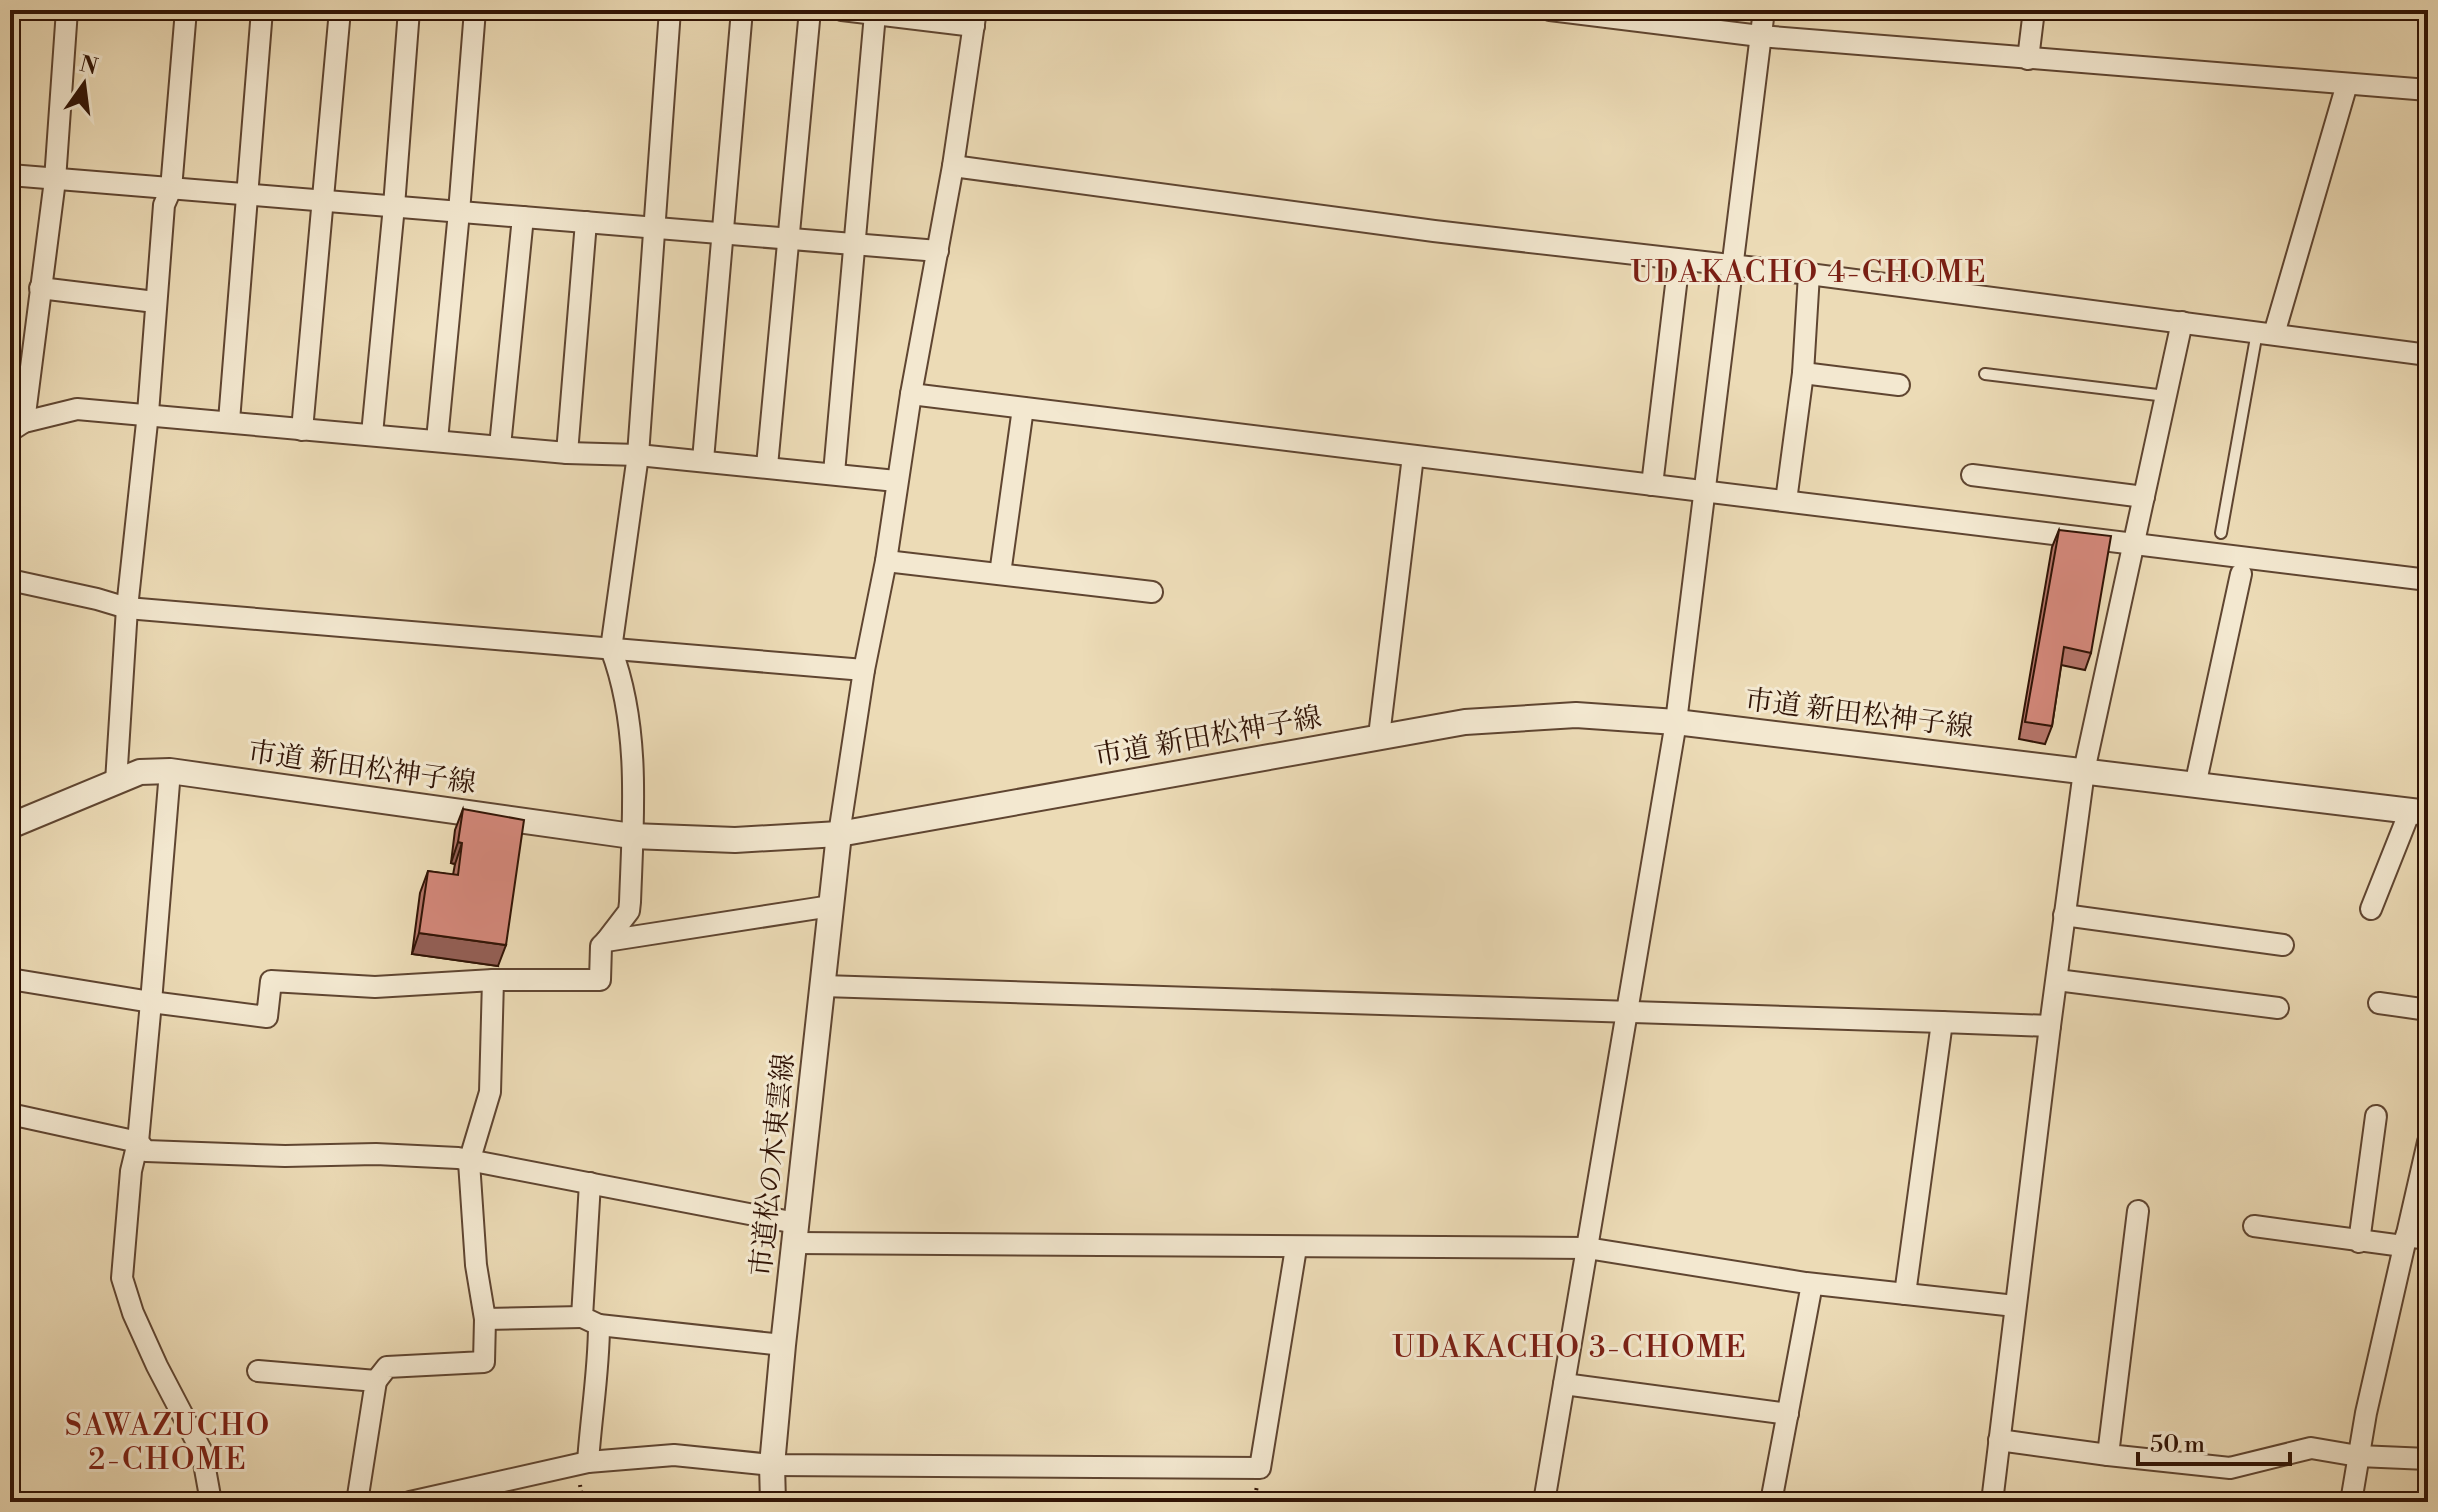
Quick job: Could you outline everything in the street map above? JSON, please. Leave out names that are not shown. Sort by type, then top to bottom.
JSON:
[{"type":"street","points":[[67,10],[55,180],[17,426],[77,409],[148,413],[567,453],[703,460],[896,481]]},
{"type":"street","points":[[116,782],[127,608],[148,413],[164,205],[171,189],[186,10]]},
{"type":"street","points":[[229,421],[262,10]]},
{"type":"street","points":[[302,430],[340,10]]},
{"type":"street","points":[[372,434],[409,10]]},
{"type":"street","points":[[437,440],[475,10]]},
{"type":"street","points":[[10,979],[267,1017],[271,981],[375,987],[493,980],[600,980],[601,946],[629,911],[631,744],[620,673],[611,649],[638,455],[670,10]]},
{"type":"street","points":[[703,460],[742,10]]},
{"type":"street","points":[[767,466],[810,10]]},
{"type":"street","points":[[839,834],[864,670],[886,561],[896,481],[953,166],[975,18],[842,10]]},
{"type":"street","points":[[1550,10],[1760,36],[2428,90]]},
{"type":"street","points":[[1544,1502],[1676,722],[1764,10]]},
{"type":"street","points":[[2028,59],[2034,10]]},
{"type":"street","points":[[834,473],[875,14]]},
{"type":"street","points":[[2266,333],[2347,84]]},
{"type":"street","points":[[953,166],[1434,231],[1809,274],[2428,355]]},
{"type":"street","points":[[10,175],[938,251]]},
{"type":"street","points":[[500,446],[523,217]]},
{"type":"street","points":[[567,453],[586,222]]},
{"type":"street","points":[[1652,485],[1679,260]]},
{"type":"street","points":[[1786,501],[1803,373],[1809,274]]},
{"type":"street","points":[[40,288],[155,302]]},
{"type":"street","points":[[1992,1502],[2084,771],[2182,322]]},
{"type":"street","points":[[1803,373],[1899,385]]},
{"type":"street","points":[[911,394],[2428,580]]},
{"type":"street","points":[[1000,574],[1023,408]]},
{"type":"street","points":[[1379,736],[1413,456]]},
{"type":"street","points":[[1972,475],[2144,497]]},
{"type":"street","points":[[886,561],[1152,592]]},
{"type":"street","points":[[2195,786],[2241,574]]},
{"type":"street","points":[[10,580],[127,608],[864,670]]},
{"type":"street","name":"市道 新田松神子線","points":[[10,826],[140,772],[170,771],[632,836],[735,840],[839,834],[1465,722],[1576,715],[1676,722],[2419,812]]},
{"type":"street","points":[[170,771],[138,1142],[131,1171],[122,1278],[133,1313],[157,1366],[202,1452],[211,1502]]},
{"type":"street","points":[[2371,909],[2419,812]]},
{"type":"street","name":"市道松の木東雲線","points":[[773,1502],[772,1465],[783,1345],[839,834]]},
{"type":"street","points":[[606,941],[831,906]]},
{"type":"street","points":[[2064,915],[2283,945]]},
{"type":"street","points":[[357,1502],[376,1381],[387,1367],[484,1362],[485,1319],[476,1265],[469,1162],[490,1092],[493,980]]},
{"type":"street","points":[[2057,980],[2278,1008]]},
{"type":"street","points":[[823,986],[2050,1026]]},
{"type":"street","points":[[2379,1003],[2428,1010]]},
{"type":"street","points":[[1905,1294],[1942,1022]]},
{"type":"street","points":[[10,1114],[138,1142],[146,1151],[458,1158],[590,1183],[796,1233],[1296,1248],[1587,1248],[1812,1284],[2015,1306]]},
{"type":"street","points":[[2359,1242],[2376,1116]]},
{"type":"street","points":[[2351,1502],[2358,1456],[2428,1142]]},
{"type":"street","points":[[588,1462],[594,1376],[599,1361],[591,1321],[590,1183]]},
{"type":"street","points":[[2108,1455],[2138,1211]]},
{"type":"street","points":[[2254,1226],[2359,1242],[2428,1239]]},
{"type":"street","points":[[410,1502],[588,1462],[674,1455],[772,1465],[1260,1468],[1296,1248]]},
{"type":"street","points":[[1771,1502],[1812,1284]]},
{"type":"street","points":[[485,1319],[591,1321],[783,1345]]},
{"type":"street","points":[[258,1371],[376,1381]]},
{"type":"street","points":[[1564,1384],[1788,1414]]},
{"type":"street","points":[[1999,1440],[2230,1468],[2311,1448],[2358,1456],[2428,1459]]},
{"type":"lane","points":[[2221,533],[2266,333]]},
{"type":"lane","points":[[1985,374],[2166,396]]},
{"type":"building","points":[[2059,530],[2111,536],[2091,653],[2064,647],[2052,726],[2025,722]]},
{"type":"building","points":[[463,809],[524,820],[506,945],[419,933],[428,871],[458,875],[462,843],[458,842]]},
{"type":"district","name":"UDAKACHO 4-CHOME","points":[[1809,273]]},
{"type":"district","name":"UDAKACHO 3-CHOME","points":[[1570,1348]]},
{"type":"district","name":"SAWAZUCHO 2-CHOME","points":[[168,1443]]}]
